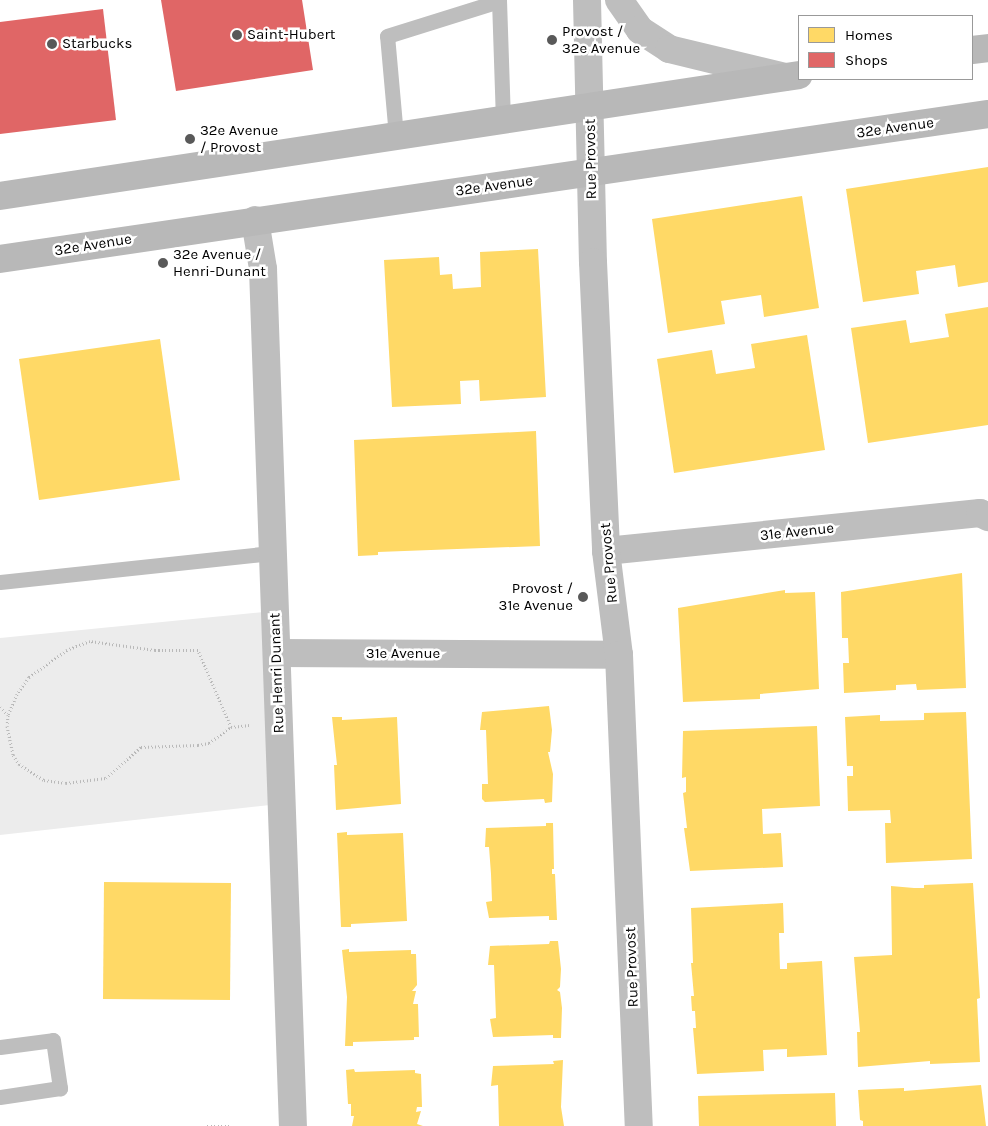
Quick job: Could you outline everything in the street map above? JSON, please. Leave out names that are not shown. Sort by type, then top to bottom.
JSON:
[{"type":"main road","points":[[973,50],[988,48]]},
{"type":"main road","points":[[0,196],[793,76]]},
{"type":"main road","name":"32e Avenue","points":[[0,259],[255,220],[591,173],[988,114]]},
{"type":"street","name":"Rue Provost","points":[[587,0],[591,173],[606,551],[619,655],[638,1126]]},
{"type":"street","points":[[619,0],[640,30],[669,50],[793,76]]},
{"type":"street","name":"Rue Henri Dunant","points":[[255,220],[263,269],[293,1126]]},
{"type":"street","name":"31e Avenue","points":[[606,551],[980,513],[988,517]]},
{"type":"street","name":"31e Avenue","points":[[277,653],[619,655]]},
{"type":"lane","points":[[396,136],[387,36],[499,0],[503,120]]},
{"type":"lane","points":[[0,582],[273,553]]},
{"type":"lane","points":[[0,1047],[53,1040],[60,1088],[0,1096]]},
{"type":"path","points":[[231,727],[218,690],[198,650],[156,650],[98,641],[82,642],[40,668],[23,685],[8,715],[9,738],[18,764],[44,780],[66,783],[106,778],[141,747],[198,745],[209,743],[231,727],[258,726]]},
{"type":"path","points":[[0,707],[8,715]]},
{"type":"path","points":[[207,1126],[232,1126]]},
{"type":"shaded area","points":[[264,612],[270,805],[0,835],[0,638]]},
{"type":"building: Homes","points":[[988,167],[988,282],[958,287],[955,265],[916,271],[919,294],[863,302],[846,189]]},
{"type":"building: Homes","points":[[802,196],[819,308],[764,317],[761,295],[721,301],[725,324],[668,333],[652,219]]},
{"type":"building: Homes","points":[[538,249],[546,397],[480,401],[479,380],[460,381],[461,404],[392,407],[384,260],[439,257],[440,275],[452,274],[453,289],[481,287],[480,252]]},
{"type":"building: Homes","points":[[988,307],[988,425],[868,443],[851,328],[906,320],[910,343],[949,337],[945,314]]},
{"type":"building: Homes","points":[[807,335],[825,450],[674,473],[657,359],[712,350],[716,374],[755,368],[751,344]]},
{"type":"building: Homes","points":[[160,339],[180,480],[39,500],[19,359]]},
{"type":"building: Homes","points":[[536,431],[540,546],[378,552],[378,555],[358,556],[354,440]]},
{"type":"building: Homes","points":[[962,573],[966,688],[917,690],[916,684],[896,685],[896,690],[844,693],[843,663],[849,663],[848,638],[842,638],[841,592]]},
{"type":"building: Homes","points":[[785,590],[785,593],[815,592],[819,689],[760,694],[760,699],[683,702],[678,608]]},
{"type":"building: Homes","points":[[549,706],[552,730],[550,752],[548,752],[553,774],[552,802],[545,803],[544,799],[485,802],[482,799],[482,784],[488,784],[486,730],[480,730],[482,712]]},
{"type":"building: Homes","points":[[966,712],[972,859],[886,863],[885,823],[891,823],[890,810],[848,811],[847,776],[853,776],[853,766],[847,766],[845,717],[880,715],[880,721],[924,720],[924,713]]},
{"type":"building: Homes","points":[[332,717],[342,717],[342,720],[397,717],[401,804],[336,810],[334,765],[337,765]]},
{"type":"building: Homes","points":[[817,726],[820,806],[762,809],[763,834],[781,833],[783,867],[690,871],[684,828],[687,828],[683,793],[686,792],[686,777],[682,778],[683,731]]},
{"type":"building: Homes","points":[[546,823],[553,823],[554,869],[552,869],[552,874],[555,874],[557,920],[549,920],[549,916],[489,918],[486,902],[492,901],[489,847],[485,847],[486,828],[546,826]]},
{"type":"building: Homes","points":[[347,832],[347,835],[403,833],[407,921],[351,924],[351,927],[341,927],[337,833]]},
{"type":"building: Homes","points":[[104,882],[231,883],[230,1000],[103,999]]},
{"type":"building: Homes","points":[[973,883],[980,998],[977,999],[980,1062],[930,1064],[930,1061],[858,1067],[857,1032],[860,1032],[854,957],[892,955],[891,886],[924,888],[924,885]]},
{"type":"building: Homes","points":[[783,903],[784,933],[779,933],[780,969],[787,969],[787,963],[822,961],[827,1055],[787,1057],[787,1049],[763,1050],[764,1071],[697,1074],[693,1028],[696,1028],[695,1011],[692,1011],[691,996],[694,996],[691,963],[693,963],[691,908]]},
{"type":"building: Homes","points":[[550,941],[558,941],[561,969],[560,987],[557,990],[560,992],[562,1008],[561,1038],[553,1038],[553,1035],[493,1037],[490,1019],[496,1018],[494,965],[488,965],[490,946],[549,944]]},
{"type":"building: Homes","points":[[349,949],[349,952],[411,950],[411,954],[416,954],[417,985],[412,991],[416,991],[413,1004],[418,1004],[419,1037],[414,1037],[414,1040],[353,1042],[353,1046],[345,1046],[347,997],[342,950]]},
{"type":"building: Homes","points":[[563,1060],[561,1107],[564,1126],[499,1126],[498,1085],[491,1086],[493,1066],[554,1064],[553,1061]]},
{"type":"building: Homes","points":[[354,1069],[355,1072],[415,1070],[415,1073],[421,1074],[422,1107],[417,1107],[416,1112],[421,1111],[417,1124],[423,1126],[352,1126],[354,1116],[351,1116],[351,1104],[348,1104],[346,1070]]},
{"type":"building: Homes","points":[[981,1085],[986,1126],[863,1126],[863,1121],[860,1120],[858,1090],[904,1088],[904,1091]]},
{"type":"building: Homes","points":[[835,1093],[836,1126],[699,1126],[698,1096]]},
{"type":"building: Shops","name":"Saint-Hubert","points":[[161,0],[302,0],[313,70],[176,91]]},
{"type":"building: Shops","points":[[103,9],[116,120],[0,134],[0,22]]},
{"type":"place","name":"Saint-Hubert","points":[[237,35]]},
{"type":"place","name":"Provost / 32e Avenue","points":[[552,40]]},
{"type":"place","name":"Starbucks","points":[[52,44]]},
{"type":"place","name":"32e Avenue / Provost","points":[[190,139]]},
{"type":"place","name":"32e Avenue / Henri-Dunant","points":[[163,263]]},
{"type":"place","name":"Provost / 31e Avenue","points":[[583,597]]}]
